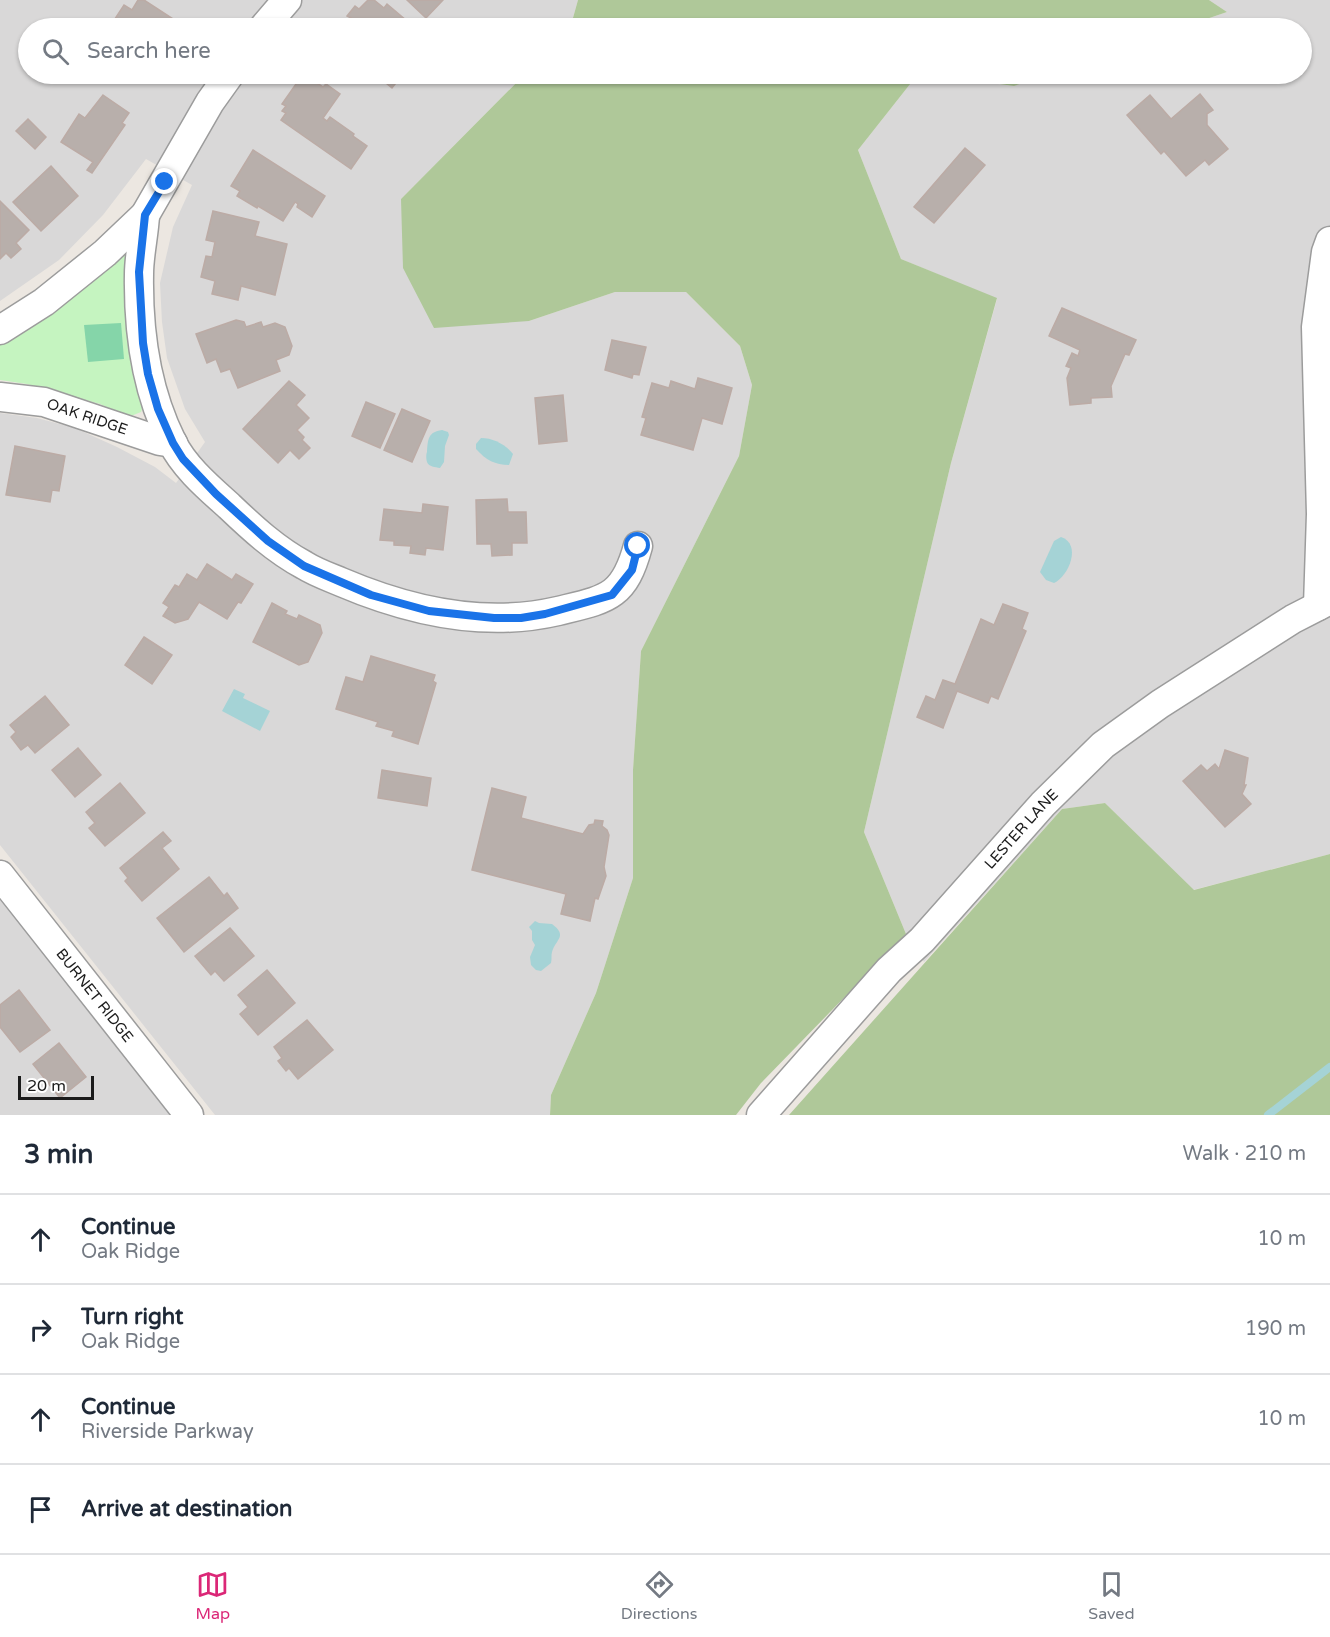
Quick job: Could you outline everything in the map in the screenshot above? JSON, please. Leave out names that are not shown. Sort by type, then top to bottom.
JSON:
[{"type":"street","points":[[272,18],[287,0]]},
{"type":"street","points":[[0,330],[44,302],[105,252],[145,215],[210,102],[223,84]]},
{"type":"street","points":[[145,215],[139,272],[143,343],[154,397],[173,443],[183,459],[216,494],[261,536],[304,566],[371,595],[429,611],[461,616],[521,618],[612,595],[632,570],[638,546]]},
{"type":"street","points":[[1324,603],[1316,327],[1326,252],[1330,241]]},
{"type":"street","name":"OAK RIDGE","points":[[0,397],[44,402],[160,441],[173,443]]},
{"type":"street","name":"LESTER LANE","points":[[761,1115],[889,970],[922,940],[1043,804],[1103,745],[1160,704],[1293,619],[1324,603]]},
{"type":"street","name":"BURNET RIDGE","points":[[0,875],[189,1115]]},
{"type":"shaded area","points":[[0,0],[578,0],[573,18],[18,18],[18,84],[515,84],[401,199],[529,321],[615,292],[686,292],[740,346],[752,385],[739,456],[641,651],[633,770],[633,878],[596,993],[551,1095],[550,1115],[215,1115],[0,845],[0,413],[37,418],[75,428],[155,467],[176,483],[205,442],[185,409],[167,358],[160,283],[173,227],[192,185],[146,159],[103,215],[59,260],[0,301]]},
{"type":"shaded area","points":[[1209,0],[1330,0],[1330,854],[1193,890],[1105,803],[1062,809],[924,962],[906,934],[864,832],[951,463],[997,299],[901,259],[858,150],[910,84],[1014,86],[1020,84],[1312,84],[1312,18],[1209,18],[1227,12]]},
{"type":"shaded area","points":[[0,898],[172,1115],[0,1115]]},
{"type":"green space","points":[[578,0],[1209,0],[1227,12],[1209,18],[573,18]]},
{"type":"green space","points":[[515,84],[910,84],[858,150],[901,259],[997,298],[951,463],[864,832],[906,934],[761,1083],[736,1115],[550,1115],[551,1095],[596,993],[633,878],[633,770],[641,651],[739,456],[752,385],[740,346],[686,292],[615,292],[529,321],[434,328],[403,268],[401,199]]},
{"type":"green space","points":[[125,253],[128,258],[144,404],[141,412],[131,416],[124,415],[100,404],[27,384],[0,380],[0,341]]},
{"type":"green space","points":[[121,323],[124,359],[88,362],[84,325]]},
{"type":"green space","points":[[1105,803],[1194,890],[1330,854],[1330,1115],[789,1115],[1062,809]]},
{"type":"water","points":[[442,430],[448,432],[449,435],[445,446],[444,462],[440,468],[429,465],[426,455],[431,434]]},
{"type":"water","points":[[481,438],[494,440],[510,450],[513,454],[509,465],[495,463],[480,453],[476,449],[476,444]]},
{"type":"water","points":[[1061,537],[1071,546],[1071,560],[1064,574],[1054,583],[1046,580],[1040,572],[1054,541]]},
{"type":"water","points":[[234,689],[245,694],[243,698],[270,711],[260,731],[222,711]]},
{"type":"water","points":[[535,921],[552,924],[560,935],[552,952],[551,963],[541,971],[531,965],[530,957],[535,945],[529,927]]},
{"type":"building","points":[[138,0],[144,0],[172,18],[116,18],[124,5],[132,10]]},
{"type":"building","points":[[368,0],[374,0],[384,8],[387,4],[403,18],[351,18],[347,16],[355,6],[359,9]]},
{"type":"building","points":[[407,0],[443,0],[426,18]]},
{"type":"building","points":[[296,84],[318,84],[323,87],[326,84],[340,94],[323,118],[327,121],[330,117],[367,146],[351,169],[281,120],[286,113],[282,111],[286,106],[282,104]]},
{"type":"building","points":[[1200,94],[1213,110],[1207,114],[1207,125],[1228,149],[1209,165],[1205,160],[1186,176],[1164,151],[1161,154],[1127,115],[1150,95],[1171,119]]},
{"type":"building","points":[[103,95],[129,113],[122,123],[125,125],[92,173],[87,170],[93,162],[61,142],[79,114],[85,118]]},
{"type":"building","points":[[28,119],[46,137],[35,149],[16,131]]},
{"type":"building","points":[[965,148],[985,165],[934,223],[914,207]]},
{"type":"building","points":[[253,150],[325,196],[312,217],[297,207],[298,204],[295,202],[283,221],[237,196],[240,191],[231,186]]},
{"type":"building","points":[[51,166],[78,196],[41,231],[13,202]]},
{"type":"building","points":[[0,201],[29,230],[16,243],[21,249],[11,258],[6,253],[0,259]]},
{"type":"building","points":[[213,211],[259,222],[255,236],[287,244],[275,295],[241,286],[238,300],[212,294],[215,281],[201,277],[206,256],[212,257],[215,242],[206,240]]},
{"type":"building","points":[[1062,308],[1136,340],[1129,355],[1125,354],[1111,386],[1112,397],[1091,398],[1091,403],[1070,405],[1067,378],[1071,368],[1066,366],[1072,353],[1078,356],[1080,350],[1049,336]]},
{"type":"building","points":[[236,320],[244,322],[246,327],[261,322],[263,327],[275,323],[285,327],[292,346],[289,355],[276,360],[280,371],[238,388],[230,369],[221,372],[216,359],[207,363],[196,334]]},
{"type":"building","points":[[612,340],[646,347],[639,375],[633,374],[632,378],[605,370]]},
{"type":"building","points":[[698,378],[732,388],[722,424],[702,418],[693,450],[641,435],[646,418],[642,417],[652,383],[669,388],[671,381],[695,389]]},
{"type":"building","points":[[289,381],[305,395],[296,405],[309,418],[297,430],[304,437],[302,440],[310,448],[299,459],[290,450],[278,463],[243,429]]},
{"type":"building","points":[[563,395],[567,441],[539,444],[535,398]]},
{"type":"building","points":[[366,402],[395,414],[380,448],[352,436]]},
{"type":"building","points":[[402,409],[430,421],[412,462],[384,450]]},
{"type":"building","points":[[15,446],[65,456],[59,491],[52,490],[50,502],[6,495]]},
{"type":"building","points":[[507,499],[508,512],[526,512],[527,543],[512,543],[512,555],[492,556],[491,544],[477,544],[476,500]]},
{"type":"building","points":[[423,504],[448,507],[443,550],[426,548],[425,555],[410,553],[411,546],[394,545],[394,541],[380,540],[384,509],[422,513]]},
{"type":"building","points":[[207,564],[232,580],[236,574],[253,584],[241,603],[238,602],[227,619],[199,602],[188,619],[175,623],[163,616],[169,607],[163,603],[175,585],[179,587],[187,574],[197,580]]},
{"type":"building","points":[[272,603],[287,611],[285,614],[297,619],[299,615],[320,625],[322,633],[308,662],[299,665],[253,642]]},
{"type":"building","points":[[1003,604],[1028,613],[1022,629],[1026,631],[998,699],[991,696],[988,703],[957,691],[943,728],[917,717],[926,696],[935,700],[943,680],[955,684],[981,619],[994,625]]},
{"type":"building","points":[[144,637],[172,655],[152,684],[125,665]]},
{"type":"building","points":[[371,656],[435,675],[433,681],[436,683],[418,744],[392,736],[394,731],[376,726],[378,722],[336,709],[346,677],[363,682]]},
{"type":"building","points":[[45,696],[69,725],[35,753],[28,745],[21,750],[11,737],[16,732],[10,725]]},
{"type":"building","points":[[78,748],[101,775],[75,797],[52,770]]},
{"type":"building","points":[[1225,750],[1248,758],[1244,785],[1246,785],[1242,794],[1251,804],[1225,827],[1183,781],[1201,765],[1207,771],[1215,764],[1219,769]]},
{"type":"building","points":[[382,770],[431,778],[427,806],[378,798]]},
{"type":"building","points":[[120,783],[145,813],[105,846],[89,828],[95,823],[86,812]]},
{"type":"building","points":[[492,788],[526,797],[521,818],[583,834],[589,825],[594,824],[595,820],[603,821],[602,826],[609,835],[604,867],[606,876],[598,899],[595,898],[590,921],[561,914],[566,894],[472,870]]},
{"type":"building","points":[[163,832],[171,841],[162,848],[179,869],[142,901],[125,881],[128,878],[120,868]]},
{"type":"building","points":[[209,877],[224,896],[227,893],[238,908],[184,952],[157,918]]},
{"type":"building","points":[[230,928],[254,956],[224,981],[215,971],[211,975],[195,956]]},
{"type":"building","points":[[267,970],[295,1003],[258,1035],[240,1014],[248,1007],[238,995]]},
{"type":"building","points":[[19,990],[50,1030],[20,1052],[0,1027],[0,1005]]},
{"type":"building","points":[[307,1020],[333,1050],[298,1079],[289,1068],[286,1071],[278,1061],[282,1058],[274,1047]]},
{"type":"building","points":[[59,1043],[86,1077],[60,1098],[33,1064]]},
{"type":"waterway","points":[[1268,1115],[1330,1067]]},
{"type":"route","points":[[165,182],[145,215],[139,272],[143,343],[148,374],[158,409],[183,459],[261,536],[304,566],[371,595],[429,611],[494,618],[521,618],[545,614],[612,595],[632,570],[638,546]]}]
